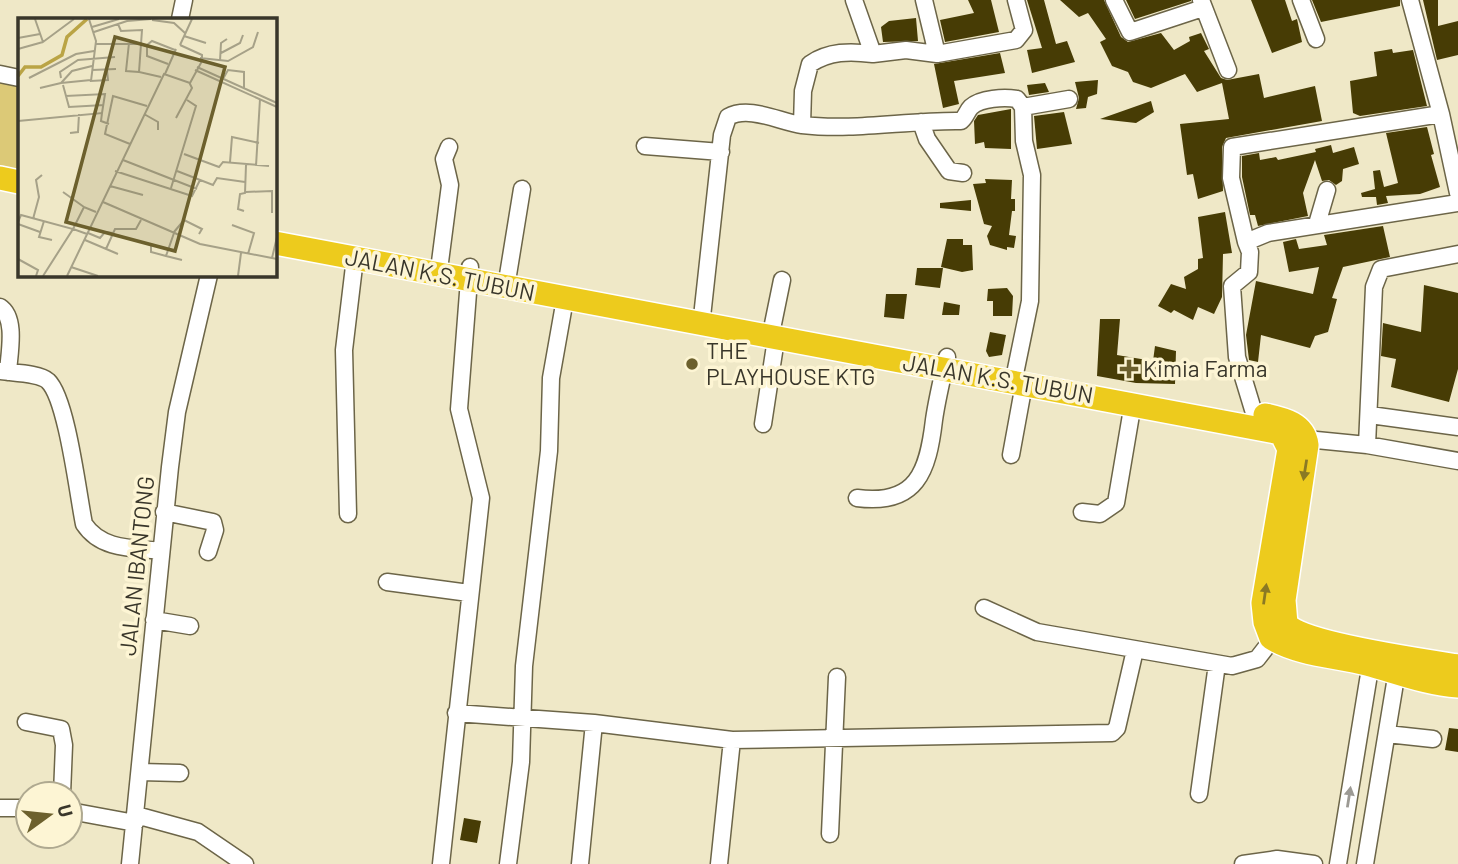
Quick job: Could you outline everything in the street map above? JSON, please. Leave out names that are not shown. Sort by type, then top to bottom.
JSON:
[{"type":"highway","points":[[0,178],[18,182]]},
{"type":"highway","points":[[0,193],[18,196]]},
{"type":"highway","name":"JALAN K.S. TUBUN","points":[[276,230],[469,273],[565,299],[703,319],[1020,377],[1254,413],[1291,422],[1297,438]]},
{"type":"highway","name":"JALAN K.S. TUBUN","points":[[276,243],[355,258],[429,265]]},
{"type":"highway","name":"JALAN K.S. TUBUN","points":[[469,273],[508,275],[703,319]]},
{"type":"highway","name":"JALAN K.S. TUBUN","points":[[1020,377],[1297,438]]},
{"type":"highway","points":[[1297,438],[1289,449],[1263,603],[1265,622],[1279,631],[1292,648],[1371,658],[1458,686]]},
{"type":"highway","points":[[1399,665],[1458,666]]},
{"type":"street","points":[[180,18],[184,0]]},
{"type":"street","points":[[855,0],[873,54]]},
{"type":"street","points":[[924,0],[937,54]]},
{"type":"street","points":[[802,125],[803,91],[810,64],[831,54],[850,51],[873,54],[905,50],[937,54],[1016,40],[1024,30],[1016,0]]},
{"type":"street","points":[[1114,0],[1130,32],[1202,4],[1228,70]]},
{"type":"street","points":[[1301,0],[1316,39]]},
{"type":"street","points":[[1410,0],[1441,114],[1458,192]]},
{"type":"street","points":[[0,74],[18,78]]},
{"type":"street","points":[[703,319],[724,124],[733,114],[749,113],[802,125],[871,127],[961,121],[970,108],[992,100],[1017,99],[1023,107],[1024,141],[1032,175],[1030,289],[1011,454]]},
{"type":"street","points":[[1023,107],[1069,99]]},
{"type":"street","points":[[1254,413],[1237,357],[1232,286],[1249,272],[1250,252],[1231,178],[1232,147],[1441,114]]},
{"type":"street","points":[[921,122],[927,139],[949,171],[963,173]]},
{"type":"street","points":[[645,146],[721,152]]},
{"type":"street","points":[[429,265],[450,184],[444,157],[449,147]]},
{"type":"street","points":[[508,275],[522,189]]},
{"type":"street","points":[[1317,224],[1327,190]]},
{"type":"street","points":[[1246,242],[1268,233],[1458,203]]},
{"type":"street","points":[[1367,445],[1374,287],[1381,269],[1458,254]]},
{"type":"street","points":[[348,514],[344,350],[355,258]]},
{"type":"street","points":[[440,864],[481,498],[459,409],[469,273]]},
{"type":"street","name":"JALAN IBANTONG","points":[[130,864],[164,512],[177,412],[209,276]]},
{"type":"street","points":[[763,424],[782,280]]},
{"type":"street","points":[[509,864],[523,718],[524,666],[549,451],[551,378],[565,299]]},
{"type":"street","points":[[0,307],[7,312],[10,329],[4,372],[41,378],[52,388],[72,450],[84,524],[90,533],[110,545],[161,551]]},
{"type":"street","points":[[858,498],[893,498],[910,489],[918,479],[931,450],[945,363]]},
{"type":"street","points":[[1082,512],[1100,514],[1116,503],[1133,403]]},
{"type":"street","points":[[1370,415],[1458,427]]},
{"type":"street","points":[[1297,438],[1367,445],[1458,461]]},
{"type":"street","points":[[164,512],[213,522],[215,530],[208,552]]},
{"type":"street","points":[[387,582],[469,593]]},
{"type":"street","points":[[984,608],[1037,632],[1217,664],[1239,665],[1257,659],[1279,631]]},
{"type":"street","points":[[154,620],[190,626]]},
{"type":"street","points":[[456,713],[594,723],[732,740],[1112,733],[1117,728],[1135,650]]},
{"type":"street","points":[[1338,864],[1371,658]]},
{"type":"street","points":[[1199,794],[1217,664]]},
{"type":"street","points":[[1365,864],[1399,665]]},
{"type":"street","points":[[830,834],[837,677]]},
{"type":"street","points":[[26,722],[61,729],[64,745],[63,780]]},
{"type":"street","points":[[580,864],[594,723]]},
{"type":"street","points":[[1387,734],[1433,739]]},
{"type":"street","points":[[719,864],[732,740]]},
{"type":"street","points":[[140,772],[180,773]]},
{"type":"street","points":[[84,813],[136,819],[198,832],[245,864]]},
{"type":"street","points":[[1243,864],[1278,859],[1314,864]]},
{"type":"shaded area","points":[[0,82],[18,85],[18,176],[0,173]]},
{"type":"building","points":[[968,0],[991,0],[999,32],[945,42],[940,20],[974,13]]},
{"type":"building","points":[[1027,0],[1044,0],[1056,44],[1067,41],[1075,62],[1032,73],[1027,50],[1042,48]]},
{"type":"building","points":[[1060,0],[1104,0],[1121,37],[1128,42],[1161,33],[1174,50],[1190,41],[1189,37],[1201,33],[1209,49],[1204,51],[1221,78],[1227,80],[1259,74],[1264,98],[1315,86],[1322,121],[1226,138],[1222,147],[1223,191],[1198,199],[1193,174],[1187,175],[1180,124],[1229,119],[1222,83],[1197,92],[1185,74],[1151,88],[1133,82],[1128,72],[1112,66],[1100,42],[1106,39],[1088,13],[1079,17]]},
{"type":"building","points":[[1126,0],[1191,0],[1191,1],[1135,19]]},
{"type":"building","points":[[1251,0],[1285,0],[1292,21],[1297,19],[1302,42],[1272,53]]},
{"type":"building","points":[[1312,0],[1400,0],[1400,6],[1321,22]]},
{"type":"building","points":[[1423,0],[1438,0],[1438,26],[1458,21],[1458,55],[1437,60]]},
{"type":"building","points":[[916,18],[918,41],[883,42],[881,27],[889,21]]},
{"type":"building","points":[[1392,49],[1393,53],[1413,50],[1427,106],[1360,116],[1353,113],[1350,81],[1377,76],[1374,52]]},
{"type":"building","points":[[1000,53],[1005,73],[954,81],[959,104],[943,108],[934,64]]},
{"type":"building","points":[[1098,80],[1097,94],[1088,97],[1086,108],[1076,109],[1079,98],[1075,82]]},
{"type":"building","points":[[1045,83],[1049,92],[1029,95],[1027,85]]},
{"type":"building","points":[[1151,101],[1154,112],[1136,123],[1100,119]]},
{"type":"building","points":[[1011,109],[1011,149],[985,148],[984,142],[975,144],[974,121],[978,115]]},
{"type":"building","points":[[1064,112],[1072,144],[1037,149],[1034,116]]},
{"type":"building","points":[[1427,127],[1440,187],[1420,194],[1386,196],[1388,203],[1377,205],[1376,197],[1362,197],[1361,193],[1375,189],[1373,171],[1380,170],[1384,187],[1398,183],[1386,133]]},
{"type":"building","points":[[1331,145],[1333,153],[1354,147],[1359,164],[1343,169],[1342,181],[1336,185],[1329,180],[1322,181],[1315,160],[1303,193],[1308,216],[1258,226],[1255,215],[1250,215],[1242,177],[1242,156],[1259,153],[1260,160],[1276,157],[1278,160],[1316,152],[1315,149]]},
{"type":"building","points":[[985,179],[1012,180],[1011,199],[1015,199],[1015,211],[1012,211],[1009,235],[1016,236],[1014,248],[1007,247],[1007,250],[990,245],[987,236],[992,226],[984,224],[973,184],[986,183]]},
{"type":"building","points":[[971,200],[971,211],[940,208],[940,203]]},
{"type":"building","points":[[1225,212],[1232,253],[1223,254],[1222,297],[1214,314],[1198,307],[1193,320],[1174,310],[1171,313],[1158,306],[1171,284],[1186,289],[1184,277],[1198,269],[1198,259],[1203,258],[1198,217]]},
{"type":"building","points":[[1383,226],[1390,257],[1343,267],[1332,298],[1337,299],[1328,332],[1315,336],[1310,348],[1261,335],[1258,362],[1249,360],[1246,335],[1256,281],[1313,294],[1319,267],[1289,272],[1283,242],[1296,239],[1299,249],[1327,245],[1324,235]]},
{"type":"building","points":[[947,239],[963,239],[963,245],[972,245],[973,270],[962,272],[941,267]]},
{"type":"building","points":[[917,268],[943,268],[940,288],[915,285]]},
{"type":"building","points":[[1424,285],[1458,293],[1458,369],[1449,402],[1391,387],[1396,359],[1381,356],[1383,323],[1421,332]]},
{"type":"building","points":[[1007,288],[1013,296],[1012,316],[993,316],[993,301],[987,301],[988,289]]},
{"type":"building","points":[[886,294],[907,294],[904,319],[884,317]]},
{"type":"building","points":[[944,302],[960,305],[959,315],[942,315]]},
{"type":"building","points":[[1100,319],[1120,319],[1117,355],[1153,361],[1155,346],[1176,351],[1175,384],[1136,383],[1097,376]]},
{"type":"building","points":[[990,332],[1006,335],[1002,355],[989,357],[986,351]]},
{"type":"building","points":[[1254,367],[1266,369],[1263,380],[1254,377]]},
{"type":"building","points":[[1449,728],[1458,729],[1458,752],[1445,750]]},
{"type":"building","points":[[464,818],[481,821],[477,843],[460,840]]},
{"type":"place","name":"THE PLAYHOUSE KTG","points":[[692,364]]},
{"type":"place","name":"Kimia Farma","points":[[1129,369]]}]
